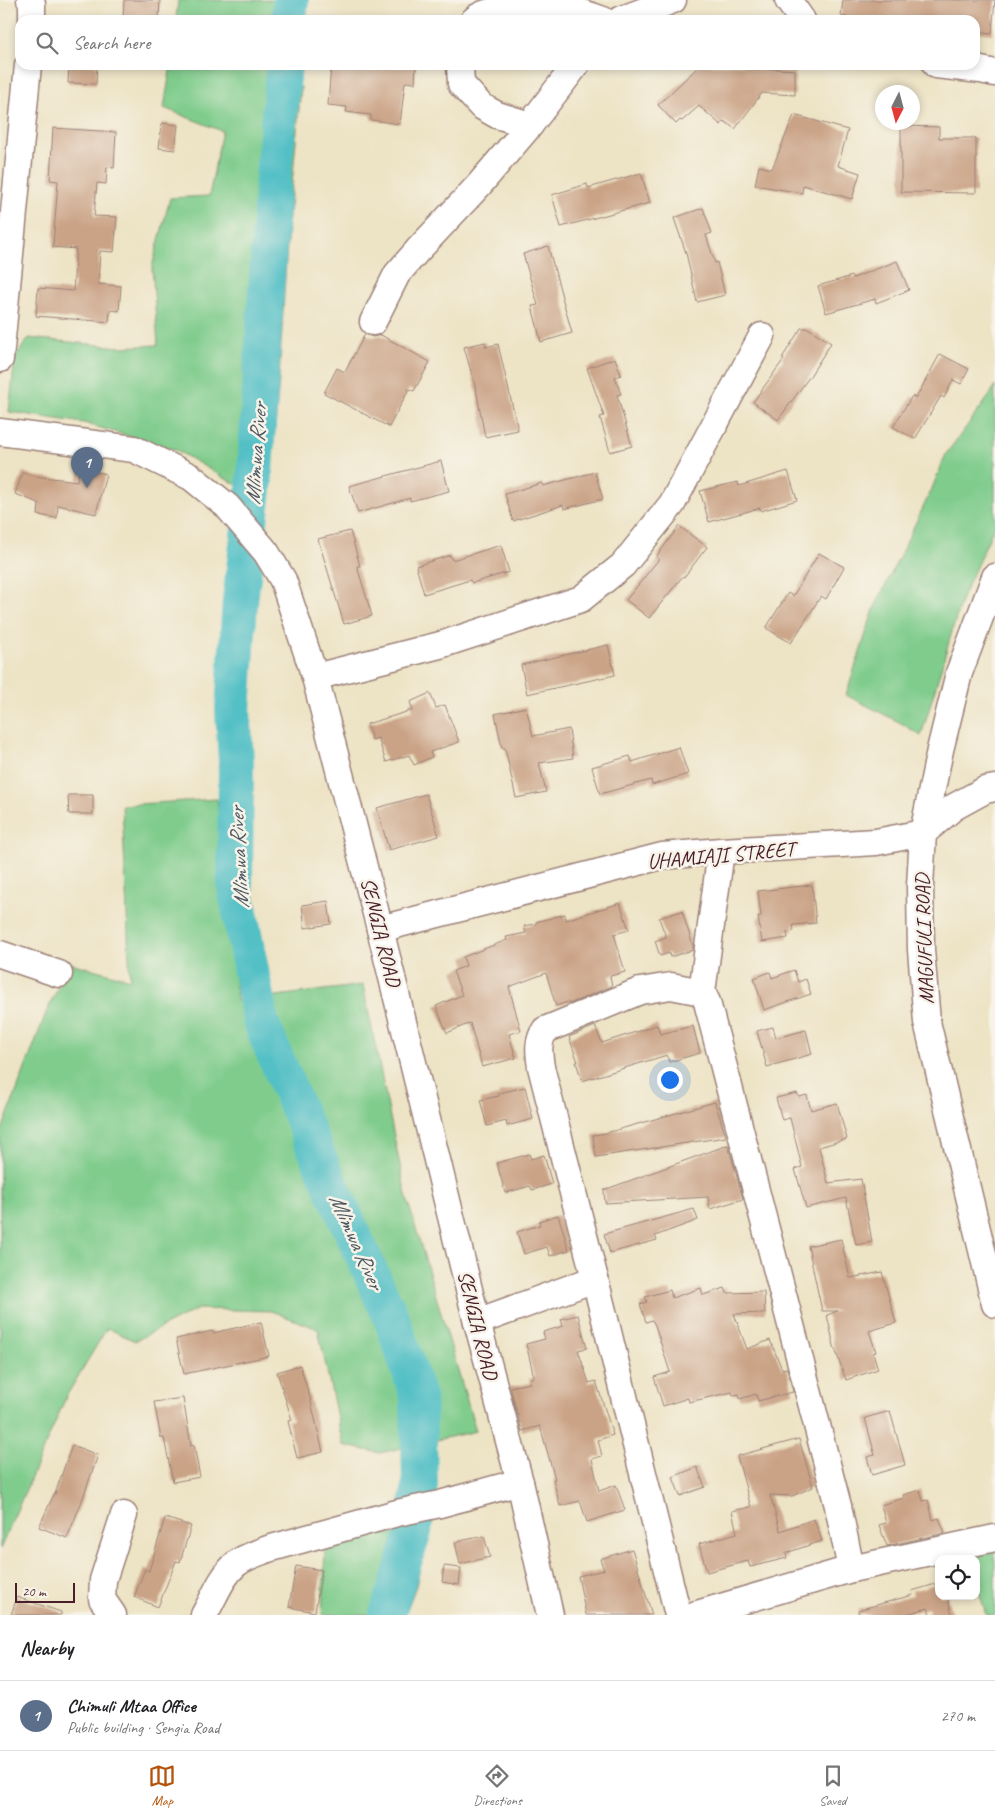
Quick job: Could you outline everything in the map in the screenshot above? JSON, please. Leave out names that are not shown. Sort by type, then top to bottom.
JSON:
[{"type":"street","points":[[30,0],[32,3],[32,15]]},
{"type":"street","points":[[633,15],[673,0]]},
{"type":"street","points":[[788,0],[798,15]]},
{"type":"street","points":[[479,15],[516,7],[544,6],[579,11],[590,15]]},
{"type":"street","points":[[0,359],[11,124],[27,70]]},
{"type":"street","points":[[460,70],[461,84],[481,106],[497,115],[530,125]]},
{"type":"street","points":[[373,322],[397,274],[479,185],[530,125],[572,70]]},
{"type":"street","points":[[980,70],[995,73]]},
{"type":"street","points":[[315,677],[440,644],[581,599],[623,565],[672,504],[762,336]]},
{"type":"street","name":"SENGIA ROAD","points":[[0,432],[134,450],[191,477],[227,506],[266,552],[283,580],[315,677],[380,928],[477,1322],[520,1482],[550,1615]]},
{"type":"street","name":"MAGUFULI ROAD","points":[[995,577],[959,672],[940,750],[923,833],[920,886],[921,950],[927,1022],[995,1304]]},
{"type":"street","name":"UHAMIAJI STREET","points":[[380,928],[662,856],[876,842],[923,833],[954,807],[985,790],[995,788]]},
{"type":"street","points":[[721,851],[702,992],[707,1002],[830,1477],[851,1569]]},
{"type":"street","points":[[0,954],[60,974]]},
{"type":"street","points":[[678,1615],[541,1067],[539,1040],[545,1030],[640,991],[671,986],[702,992]]},
{"type":"street","points":[[477,1322],[595,1279]]},
{"type":"street","points":[[204,1615],[227,1573],[237,1563],[268,1549],[397,1512],[440,1504],[520,1482]]},
{"type":"street","points":[[113,1615],[102,1599],[103,1580],[124,1515]]},
{"type":"street","points":[[694,1615],[851,1569],[995,1538]]},
{"type":"green space","points":[[178,0],[280,0],[278,15],[176,15]]},
{"type":"green space","points":[[170,70],[284,70],[301,87],[288,228],[279,380],[269,501],[176,450],[84,423],[9,412],[15,357],[29,338],[120,347],[158,345],[152,267],[170,198],[209,196],[222,131],[164,108]]},
{"type":"green space","points":[[995,385],[995,525],[962,598],[921,736],[901,723],[846,695],[874,609],[931,491],[946,454],[990,395]]},
{"type":"green space","points":[[217,799],[237,1001],[363,985],[406,1195],[476,1431],[380,1453],[343,1445],[318,1329],[271,1311],[198,1309],[135,1341],[107,1328],[67,1395],[0,1549],[0,1135],[46,1013],[70,963],[130,979],[122,805]]},
{"type":"green space","points":[[368,1534],[428,1534],[416,1586],[405,1615],[322,1615],[325,1549]]},
{"type":"green space","points":[[995,1551],[995,1615],[986,1615],[980,1595],[980,1555],[978,1555]]},
{"type":"building","points":[[124,0],[160,0],[159,15],[123,15]]},
{"type":"building","points":[[843,0],[995,0],[992,34],[980,33],[980,15],[841,15]]},
{"type":"building","points":[[69,70],[97,70],[96,84],[68,83]]},
{"type":"building","points":[[331,70],[416,70],[415,83],[405,82],[400,124],[371,120],[371,115],[346,112],[347,107],[328,105]]},
{"type":"building","points":[[695,70],[795,70],[795,95],[762,93],[735,129],[724,121],[721,125],[699,106],[676,124],[658,105]]},
{"type":"building","points":[[794,115],[848,130],[838,166],[860,173],[852,199],[803,185],[802,193],[755,185],[759,166],[772,169]]},
{"type":"building","points":[[162,123],[178,125],[175,150],[159,148]]},
{"type":"building","points":[[920,126],[939,127],[939,138],[976,138],[976,193],[901,192],[901,130],[920,130]]},
{"type":"building","points":[[53,128],[116,132],[114,168],[107,167],[106,184],[97,183],[94,216],[117,217],[114,252],[100,251],[98,284],[121,286],[119,311],[110,310],[109,322],[36,316],[38,288],[73,291],[76,249],[53,247],[58,181],[50,180]]},
{"type":"building","points":[[641,173],[650,203],[561,227],[552,195],[587,184],[588,188]]},
{"type":"building","points":[[703,208],[712,233],[706,235],[715,263],[717,262],[725,295],[697,302],[686,253],[674,218]]},
{"type":"building","points":[[548,246],[572,333],[541,342],[532,306],[538,305],[523,254]]},
{"type":"building","points":[[897,261],[909,290],[876,303],[875,299],[826,313],[818,286],[852,276],[853,278]]},
{"type":"building","points":[[801,328],[808,328],[831,343],[778,420],[753,402],[784,359],[782,358]]},
{"type":"building","points":[[365,334],[373,337],[381,335],[430,362],[414,391],[409,389],[389,427],[324,393],[337,368],[345,372]]},
{"type":"building","points":[[485,342],[486,347],[498,344],[518,430],[485,437],[476,389],[464,347]]},
{"type":"building","points":[[940,354],[969,369],[961,384],[953,380],[944,398],[941,396],[915,439],[893,427],[912,396],[916,398]]},
{"type":"building","points":[[615,358],[621,375],[615,377],[621,394],[617,395],[632,446],[610,452],[600,417],[604,416],[587,368]]},
{"type":"building","points":[[441,461],[449,491],[410,501],[410,498],[358,513],[349,486]]},
{"type":"building","points":[[80,468],[106,474],[96,514],[58,505],[57,518],[38,515],[39,503],[15,494],[23,472],[34,476],[77,481]]},
{"type":"building","points":[[788,471],[797,500],[761,511],[760,508],[709,522],[700,491],[738,482],[739,486]]},
{"type":"building","points":[[595,472],[603,499],[564,509],[563,505],[513,521],[505,494],[542,483],[543,486]]},
{"type":"building","points":[[679,526],[707,547],[649,618],[626,600],[659,559],[656,557]]},
{"type":"building","points":[[350,531],[360,566],[357,566],[372,616],[344,624],[318,539]]},
{"type":"building","points":[[501,545],[509,572],[472,583],[470,580],[424,594],[416,566],[450,555],[452,560]]},
{"type":"building","points":[[819,553],[844,567],[826,599],[821,596],[791,643],[766,628],[788,593],[793,596]]},
{"type":"building","points":[[608,645],[615,675],[527,694],[521,665]]},
{"type":"building","points":[[430,693],[436,708],[445,705],[459,742],[430,752],[432,757],[414,765],[409,755],[386,762],[378,738],[372,740],[367,724],[413,710],[410,702]]},
{"type":"building","points":[[526,707],[533,736],[569,729],[573,758],[539,763],[546,792],[516,798],[495,714]]},
{"type":"building","points":[[679,747],[688,774],[652,785],[651,780],[600,794],[592,767],[630,756],[632,762]]},
{"type":"building","points":[[426,794],[439,836],[389,850],[377,808]]},
{"type":"building","points":[[68,795],[93,795],[93,814],[69,814]]},
{"type":"building","points":[[812,885],[816,923],[793,925],[794,931],[787,932],[788,938],[762,942],[758,917],[761,916],[758,891]]},
{"type":"building","points":[[328,901],[331,924],[305,928],[302,905]]},
{"type":"building","points":[[620,903],[629,930],[614,934],[625,972],[610,976],[612,986],[569,1004],[568,1002],[556,1006],[546,973],[509,987],[521,1031],[509,1034],[516,1058],[482,1067],[470,1023],[447,1033],[436,1006],[462,995],[453,971],[466,966],[463,957],[507,940],[506,937],[526,933],[524,926],[565,914],[566,920]]},
{"type":"building","points":[[682,911],[693,950],[670,957],[669,953],[660,956],[655,941],[666,937],[659,918]]},
{"type":"building","points":[[794,970],[798,982],[806,979],[811,994],[764,1010],[754,978],[770,972],[772,978]]},
{"type":"building","points":[[657,1025],[660,1034],[693,1026],[700,1053],[669,1062],[667,1055],[582,1081],[576,1062],[578,1062],[569,1037],[595,1026],[602,1043]]},
{"type":"building","points":[[773,1027],[776,1038],[806,1030],[812,1054],[767,1067],[757,1031]]},
{"type":"building","points":[[525,1087],[533,1119],[507,1126],[506,1121],[487,1126],[480,1100]]},
{"type":"building","points":[[797,1093],[799,1097],[807,1095],[811,1110],[837,1103],[847,1139],[819,1147],[828,1183],[861,1179],[872,1242],[856,1245],[846,1198],[806,1208],[795,1169],[802,1167],[790,1118],[782,1120],[776,1098]]},
{"type":"building","points":[[715,1102],[726,1137],[596,1157],[593,1135]]},
{"type":"building","points":[[728,1145],[743,1199],[710,1209],[708,1197],[605,1203],[604,1190]]},
{"type":"building","points":[[529,1154],[531,1159],[544,1155],[552,1184],[532,1190],[530,1186],[505,1193],[497,1163]]},
{"type":"building","points":[[694,1209],[698,1220],[655,1236],[657,1240],[610,1253],[604,1234]]},
{"type":"building","points":[[558,1215],[569,1250],[550,1256],[547,1247],[524,1254],[517,1232],[540,1225],[539,1221]]},
{"type":"building","points":[[841,1239],[850,1278],[882,1272],[896,1323],[869,1331],[876,1352],[873,1353],[878,1369],[846,1380],[834,1346],[827,1315],[838,1311],[822,1311],[808,1246]]},
{"type":"building","points":[[701,1288],[703,1295],[725,1288],[727,1293],[764,1292],[765,1313],[734,1314],[747,1349],[770,1340],[782,1369],[787,1368],[793,1392],[758,1401],[756,1394],[740,1399],[739,1394],[733,1395],[732,1392],[689,1402],[688,1398],[663,1406],[654,1377],[670,1372],[655,1325],[652,1320],[646,1322],[640,1304],[647,1302],[645,1297],[670,1290],[672,1298]]},
{"type":"building","points":[[578,1315],[587,1348],[578,1350],[589,1383],[596,1381],[613,1435],[598,1440],[602,1456],[592,1459],[599,1491],[616,1485],[625,1510],[587,1522],[580,1501],[560,1506],[553,1479],[555,1479],[540,1426],[522,1431],[510,1387],[530,1383],[529,1379],[534,1377],[526,1344],[545,1339],[543,1332],[563,1326],[561,1319]]},
{"type":"building","points":[[261,1322],[269,1356],[184,1374],[176,1339]]},
{"type":"building","points":[[300,1365],[323,1452],[297,1458],[288,1421],[292,1420],[277,1372]]},
{"type":"building","points":[[183,1398],[191,1446],[194,1445],[200,1477],[173,1482],[164,1438],[161,1438],[154,1402]]},
{"type":"building","points":[[890,1411],[905,1465],[872,1475],[867,1457],[875,1455],[865,1418]]},
{"type":"building","points":[[799,1439],[813,1487],[792,1496],[770,1495],[780,1531],[814,1519],[822,1541],[786,1553],[787,1558],[750,1567],[748,1561],[707,1572],[699,1544],[737,1533],[732,1511],[751,1507],[737,1456]]},
{"type":"building","points":[[72,1445],[98,1455],[67,1538],[39,1527],[55,1494]]},
{"type":"building","points":[[697,1467],[705,1487],[680,1496],[673,1477]]},
{"type":"building","points":[[920,1490],[923,1501],[928,1500],[933,1520],[939,1518],[945,1533],[887,1546],[879,1525],[886,1523],[881,1505],[904,1498],[903,1495]]},
{"type":"building","points":[[165,1518],[191,1526],[180,1562],[176,1561],[158,1607],[134,1597],[145,1569],[149,1571]]},
{"type":"building","points":[[484,1536],[490,1557],[460,1564],[455,1542]]},
{"type":"building","points":[[632,1549],[652,1615],[586,1615],[578,1576],[604,1570],[600,1559]]},
{"type":"building","points":[[296,1566],[322,1570],[315,1612],[289,1607]]},
{"type":"building","points":[[444,1566],[461,1568],[459,1585],[442,1582]]},
{"type":"building","points":[[935,1584],[935,1600],[948,1600],[952,1615],[930,1615],[928,1608],[902,1615],[859,1615],[858,1610],[913,1595],[912,1591]]},
{"type":"building","points":[[17,1597],[61,1612],[61,1615],[11,1615]]},
{"type":"waterway","name":"Mlimwa River","points":[[290,15],[291,0]]},
{"type":"waterway","name":"Mlimwa River","points":[[284,70],[273,178],[254,489],[240,601],[233,711],[236,760],[235,887],[261,1023],[320,1161],[393,1322],[418,1397],[420,1483],[414,1531],[387,1615]]},
{"type":"place","name":"Chimuli Mtaa Office","points":[[87,488]]}]
